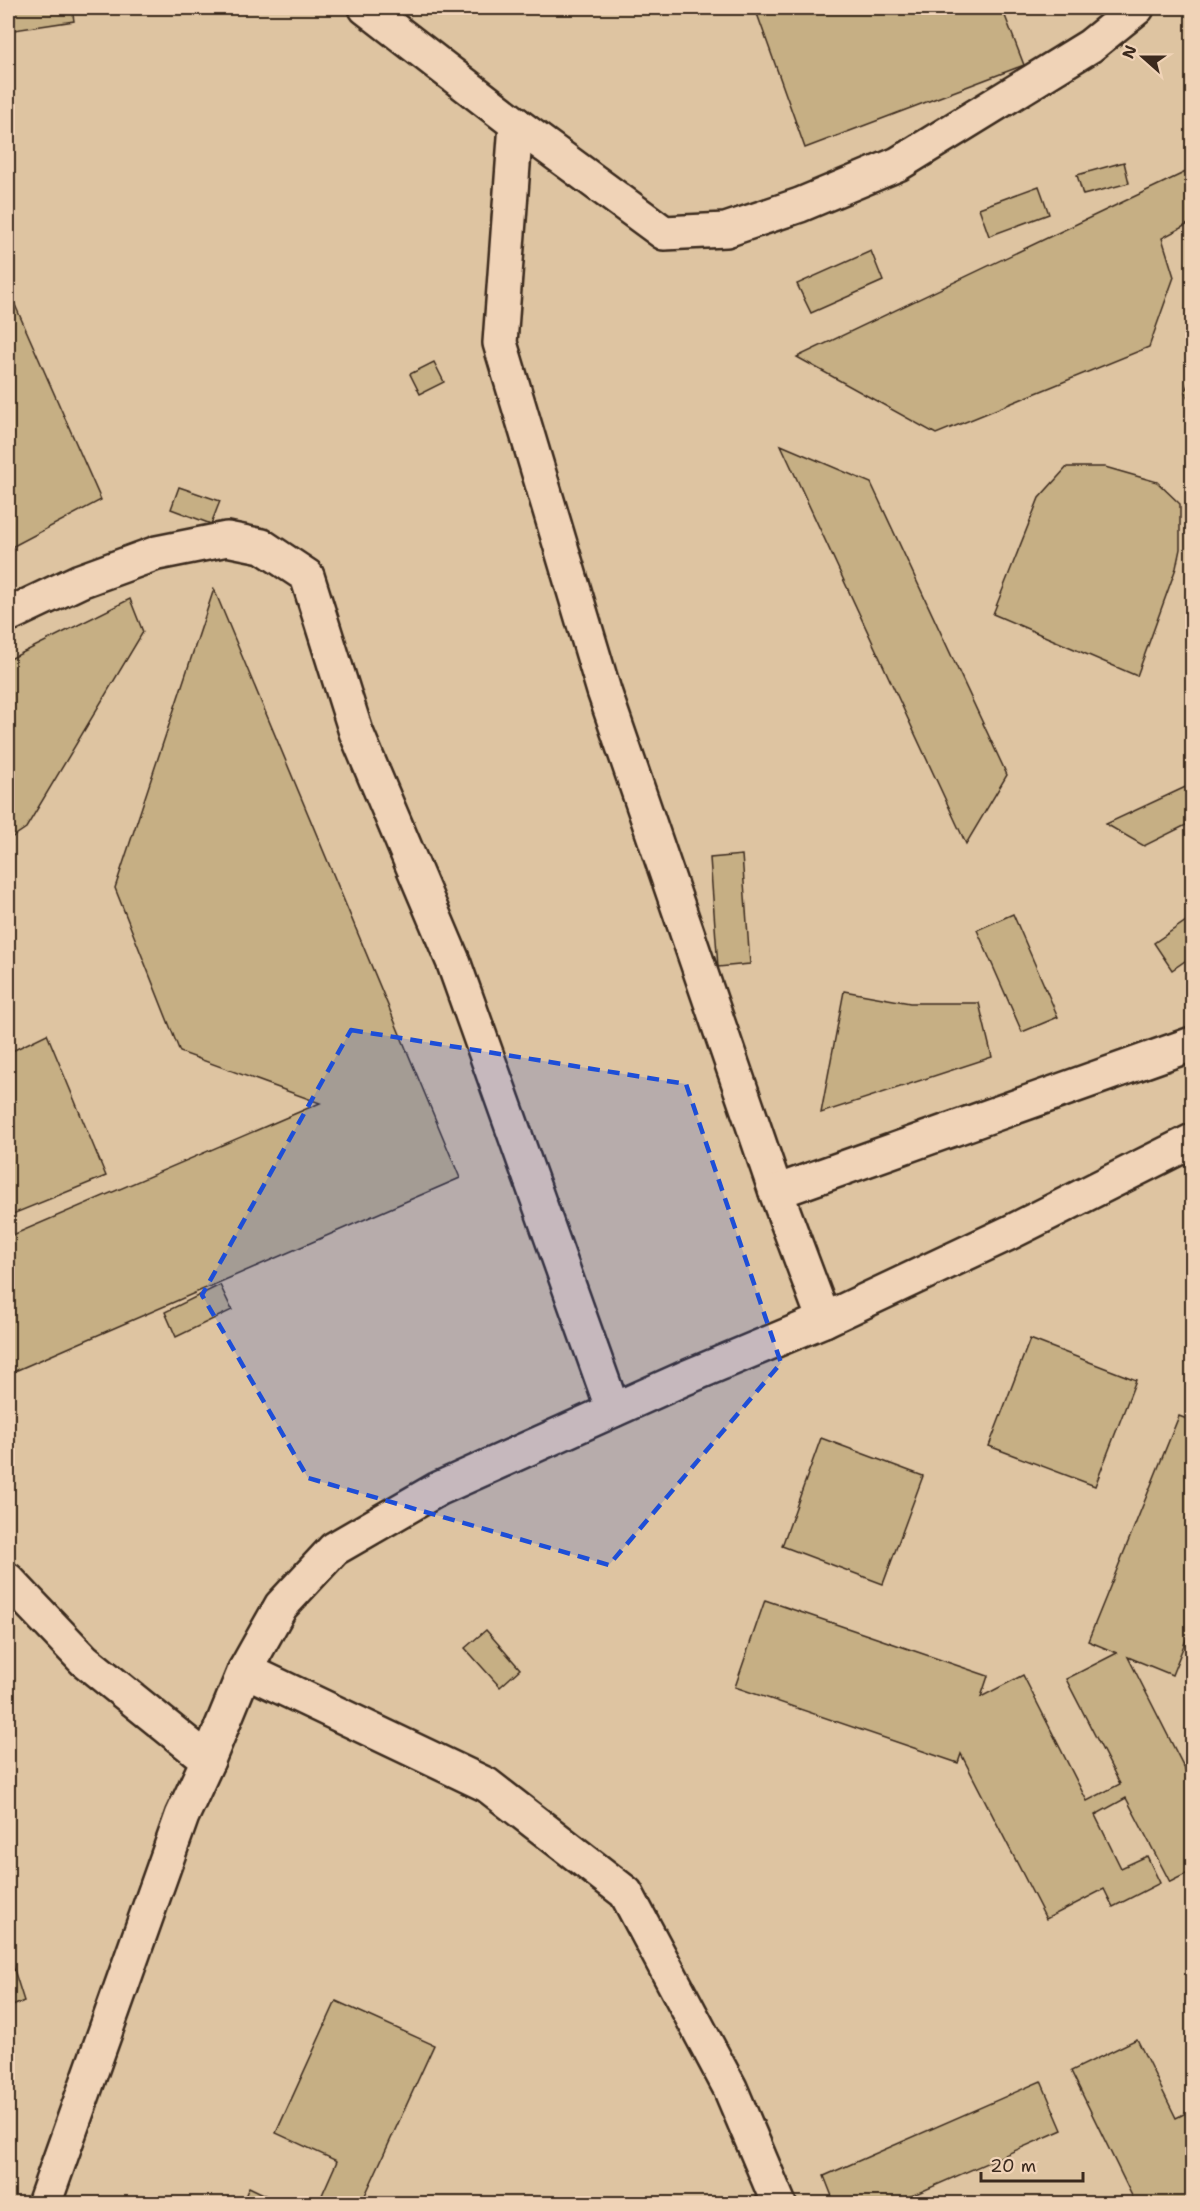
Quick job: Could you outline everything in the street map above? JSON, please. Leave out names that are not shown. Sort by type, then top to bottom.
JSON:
[{"type":"street","points":[[370,9],[516,124],[664,233],[726,230],[800,205],[898,164],[1090,46],[1137,8]]},
{"type":"street","points":[[516,124],[500,343],[604,691],[776,1192],[824,1320]]},
{"type":"street","points":[[8,615],[80,581],[157,553],[227,539],[262,546],[307,576],[356,732],[453,961],[614,1410]]},
{"type":"street","points":[[776,1192],[1192,1044]]},
{"type":"street","points":[[44,2204],[182,1816],[245,1670],[281,1606],[334,1549],[438,1489],[824,1320],[1009,1233],[1192,1141]]},
{"type":"street","points":[[8,1580],[84,1660],[208,1760]]},
{"type":"street","points":[[245,1670],[487,1785],[626,1893],[730,2088],[779,2204]]},
{"type":"highlighted area","points":[[351,1030],[686,1084],[781,1363],[609,1565],[308,1478],[202,1295]]},
{"type":"shaded area","points":[[8,8],[1192,8],[1192,2203],[8,2203]]},
{"type":"building","points":[[8,8],[72,8],[74,21],[8,31]]},
{"type":"building","points":[[755,8],[1002,8],[1024,65],[805,148]]},
{"type":"building","points":[[1124,162],[1129,183],[1083,195],[1077,175]]},
{"type":"building","points":[[1192,169],[1192,222],[1162,238],[1174,277],[1149,347],[936,434],[797,357]]},
{"type":"building","points":[[1039,186],[1049,214],[989,236],[979,208]]},
{"type":"building","points":[[871,251],[883,281],[811,313],[797,284]]},
{"type":"building","points":[[8,289],[101,500],[8,549]]},
{"type":"building","points":[[434,362],[444,382],[420,394],[410,374]]},
{"type":"building","points":[[1192,374],[1192,405],[1185,392]]},
{"type":"building","points":[[781,445],[871,483],[1007,775],[966,844]]},
{"type":"building","points":[[1067,467],[1105,467],[1157,482],[1180,504],[1180,549],[1176,568],[1137,676],[993,614],[1039,498]]},
{"type":"building","points":[[179,487],[220,501],[211,524],[171,509]]},
{"type":"building","points":[[214,589],[460,1178],[8,1374],[8,1237],[320,1103],[180,1052],[115,888]]},
{"type":"building","points":[[130,599],[143,632],[26,828],[8,840],[8,660]]},
{"type":"building","points":[[1192,784],[1192,822],[1144,846],[1106,824]]},
{"type":"building","points":[[742,855],[750,964],[718,967],[710,858]]},
{"type":"building","points":[[1013,914],[1058,1017],[1022,1032],[977,930]]},
{"type":"building","points":[[1192,917],[1192,956],[1172,970],[1154,943]]},
{"type":"building","points":[[844,991],[910,1003],[979,1003],[992,1057],[821,1113]]},
{"type":"building","points":[[47,1034],[106,1176],[8,1216],[8,1053]]},
{"type":"building","points":[[220,1285],[232,1310],[176,1337],[165,1312]]},
{"type":"building","points":[[1030,1339],[1136,1380],[1095,1486],[989,1446]]},
{"type":"building","points":[[1179,1416],[1192,1421],[1192,1625],[1172,1675],[1128,1657],[1192,1783],[1192,1871],[1170,1882],[1126,1798],[1095,1815],[1121,1868],[1147,1856],[1160,1883],[1113,1907],[1104,1889],[1046,1919],[961,1754],[958,1763],[735,1687],[765,1600],[988,1676],[981,1697],[1023,1675],[1087,1801],[1120,1784],[1066,1679],[1117,1653],[1088,1641]]},
{"type":"building","points":[[821,1438],[923,1476],[883,1584],[782,1546]]},
{"type":"building","points":[[486,1630],[520,1669],[500,1687],[465,1648]]},
{"type":"building","points":[[8,1959],[11,1960],[24,2001],[8,2008]]},
{"type":"building","points":[[336,2001],[434,2045],[361,2204],[318,2204],[337,2161],[276,2133]]},
{"type":"building","points":[[1137,2039],[1176,2118],[1192,2110],[1192,2204],[1136,2204],[1071,2071]]},
{"type":"building","points":[[1041,2081],[1062,2130],[893,2204],[835,2204],[824,2176]]},
{"type":"building","points":[[249,2187],[284,2204],[242,2204]]}]
